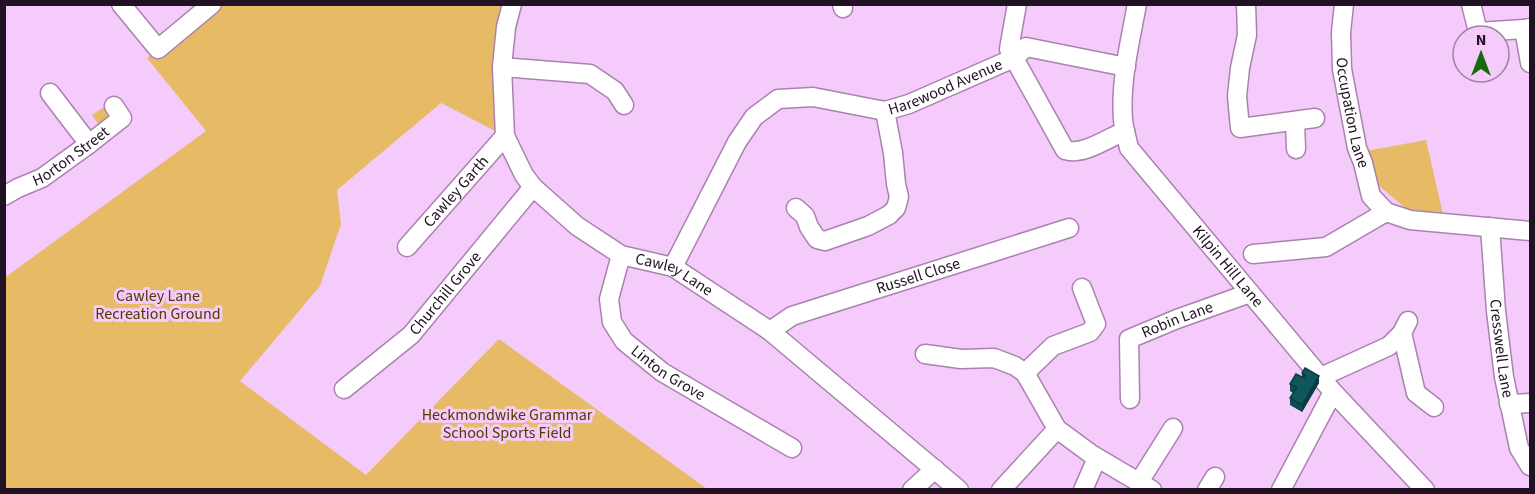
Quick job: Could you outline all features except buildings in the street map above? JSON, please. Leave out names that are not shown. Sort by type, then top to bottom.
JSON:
[{"type":"street","points":[[125,6],[158,49],[212,4]]},
{"type":"street","name":"Cawley Lane","points":[[512,4],[506,27],[502,67],[505,136],[524,175],[533,187],[578,226],[621,255],[673,267],[770,331],[958,489]]},
{"type":"street","points":[[1017,4],[1009,49],[1065,150],[1082,151],[1125,130]]},
{"type":"street","name":"Kilpin Hill Lane","points":[[1137,4],[1123,90],[1123,121],[1129,147],[1333,392],[1424,489]]},
{"type":"street","points":[[1246,4],[1247,35],[1237,96],[1241,135],[1314,118]]},
{"type":"street","name":"Occupation Lane","points":[[1344,4],[1341,32],[1342,69],[1357,148],[1371,196],[1386,212]]},
{"type":"street","points":[[1471,4],[1478,32],[1527,28],[1530,63]]},
{"type":"street","name":"Harewood Avenue","points":[[673,267],[737,142],[754,117],[778,99],[813,97],[885,111],[909,104],[1014,57],[1026,48],[1126,67]]},
{"type":"street","points":[[502,67],[590,74],[621,93]]},
{"type":"street","points":[[50,93],[89,144]]},
{"type":"street","name":"Horton Street","points":[[4,196],[42,178],[122,118],[114,106]]},
{"type":"street","points":[[796,208],[805,216],[817,239],[825,241],[868,226],[889,215],[896,208],[899,197],[894,153],[885,111]]},
{"type":"street","points":[[1295,121],[1296,149]]},
{"type":"street","name":"Cawley Garth","points":[[406,247],[505,136]]},
{"type":"street","name":"Churchill Grove","points":[[344,389],[411,335],[533,187]]},
{"type":"street","points":[[1253,254],[1326,247],[1386,212],[1410,220],[1530,231]]},
{"type":"street","name":"Cresswell Lane","points":[[1490,227],[1496,311],[1504,377],[1519,448],[1530,466]]},
{"type":"street","name":"Russell Close","points":[[770,331],[792,316],[1069,228]]},
{"type":"street","name":"Linton Grove","points":[[621,255],[609,299],[612,322],[624,341],[662,372],[792,448]]},
{"type":"street","points":[[1025,373],[1053,346],[1090,332],[1096,324],[1082,288]]},
{"type":"street","name":"Robin Lane","points":[[1130,399],[1129,339],[1250,293]]},
{"type":"street","points":[[1321,377],[1389,346],[1405,327],[1416,393],[1434,407]]},
{"type":"street","points":[[925,354],[962,359],[994,358],[1015,366],[1025,373],[1057,429],[1097,458],[1146,486],[1173,428]]},
{"type":"street","points":[[1281,489],[1333,392]]},
{"type":"street","points":[[1509,404],[1530,403]]},
{"type":"street","points":[[1000,489],[1057,429]]},
{"type":"street","points":[[1083,489],[1097,458]]},
{"type":"street","points":[[912,489],[935,469]]},
{"type":"green space","name":"Cawley Lane Recreation Ground","points":[[212,5],[512,5],[505,136],[441,103],[337,190],[341,224],[320,286],[240,381],[366,475],[499,339],[707,489],[5,489],[4,272],[7,276],[206,131],[147,58]]},
{"type":"green space","points":[[104,107],[107,119],[98,124],[92,115]]},
{"type":"green space","points":[[1426,140],[1443,214],[1409,211],[1377,184],[1366,151]]},
{"type":"park label","name":"Heckmondwike Grammar School Sports Field","points":[[507,424]]}]
